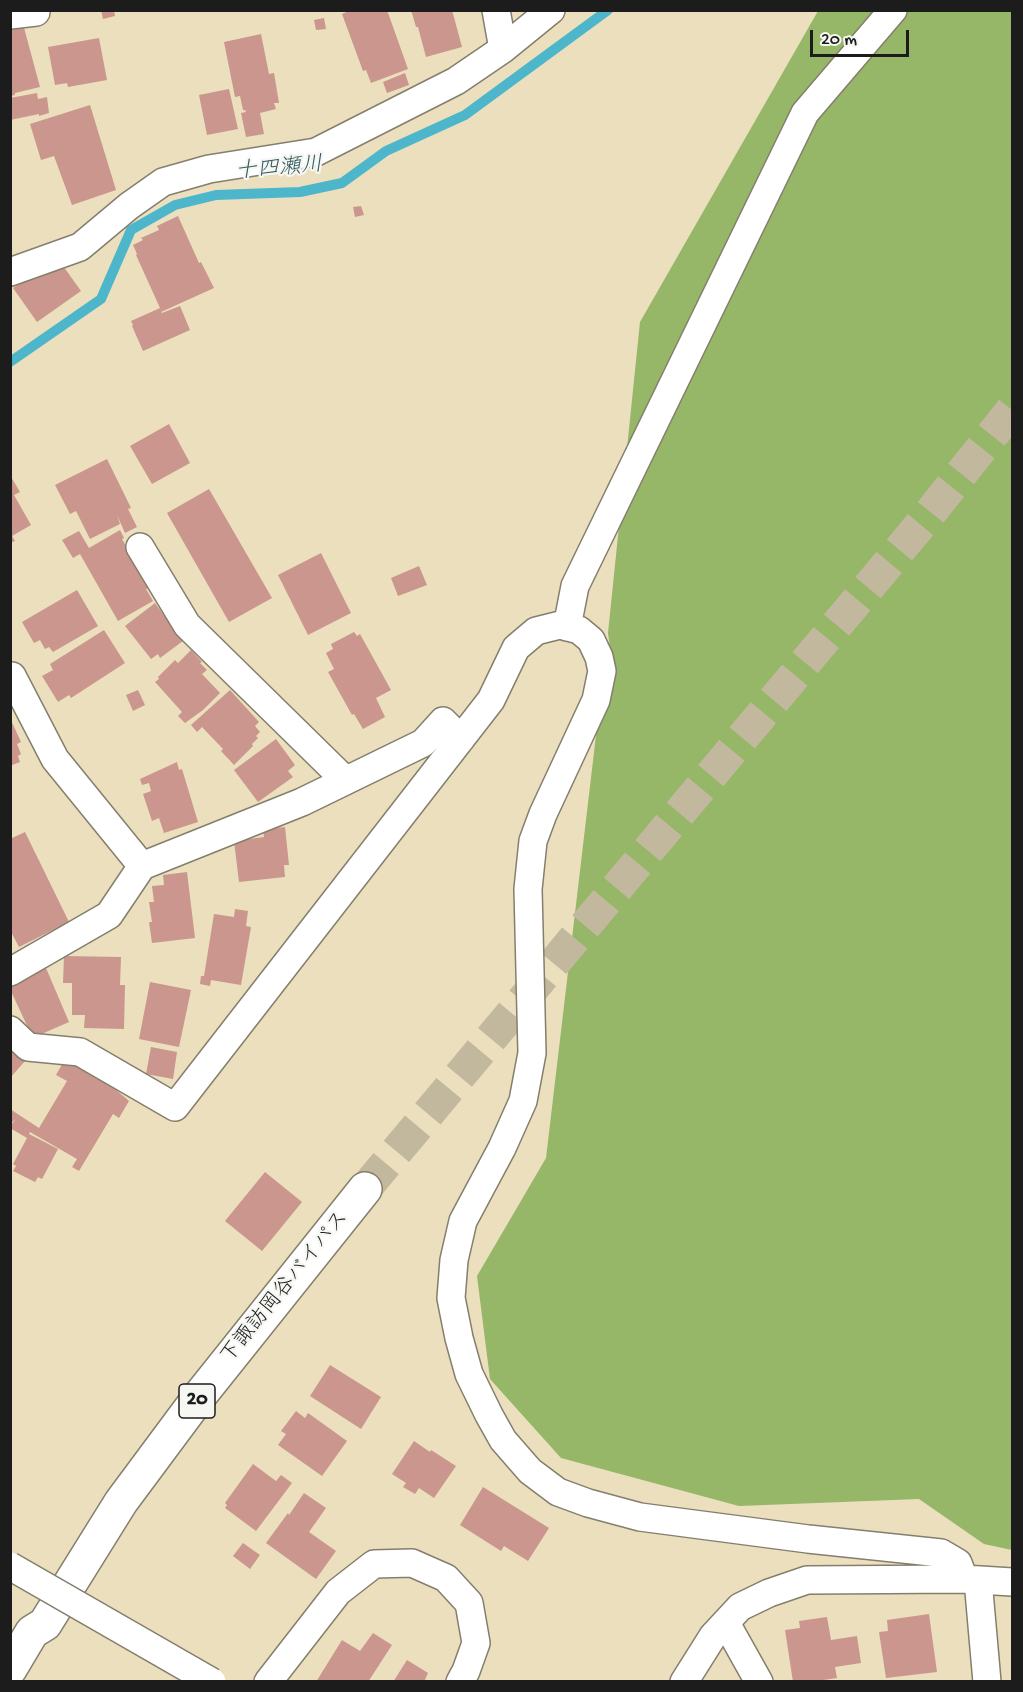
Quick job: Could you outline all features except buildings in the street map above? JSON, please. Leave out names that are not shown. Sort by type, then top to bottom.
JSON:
[{"type":"highway","name":"下諏訪岡谷バイパス","points":[[10,1670],[32,1632],[45,1624],[121,1502],[202,1393],[365,1190]]},
{"type":"highway","name":"下諏訪岡谷バイパス","points":[[26,1682],[47,1639],[45,1624]]},
{"type":"street","points":[[496,10],[503,49]]},
{"type":"street","points":[[10,272],[80,247],[129,206],[163,182],[209,169],[316,152],[456,81],[503,49],[551,10]]},
{"type":"street","points":[[567,627],[575,586],[805,113],[893,10]]},
{"type":"street","points":[[140,547],[187,625],[345,780]]},
{"type":"street","points":[[10,1030],[28,1047],[80,1052],[175,1107],[491,700],[516,648],[536,631],[560,625],[579,630],[591,640],[599,657],[602,671],[596,700],[543,814],[533,841],[528,889],[532,1053],[523,1101],[502,1148],[463,1221],[454,1260],[451,1299],[469,1374],[503,1440],[530,1471],[558,1492],[640,1517],[808,1539],[941,1553],[958,1563],[971,1579],[987,1682]]},
{"type":"street","points":[[12,676],[55,759],[142,866]]},
{"type":"street","points":[[10,972],[109,915],[142,866],[302,802],[423,743],[443,721],[460,739]]},
{"type":"street","points":[[268,1682],[338,1592],[374,1564],[412,1563],[446,1578],[469,1603],[476,1642],[460,1682]]},
{"type":"street","points":[[10,1566],[213,1682]]},
{"type":"street","points":[[684,1682],[714,1636],[740,1607],[769,1593],[807,1580],[971,1579],[1012,1582]]},
{"type":"street","points":[[726,1623],[759,1682]]},
{"type":"green space","points":[[818,11],[1012,11],[1012,1550],[984,1544],[919,1499],[739,1506],[561,1458],[490,1379],[477,1276],[546,1158],[597,727],[612,664],[608,633],[640,322]]},
{"type":"waterway","name":"十四瀬川","points":[[10,362],[101,299],[131,230],[175,205],[216,195],[300,192],[342,183],[386,151],[465,115],[608,10]]},
{"type":"tunnel","points":[[365,1189],[922,523],[1012,410]]}]
